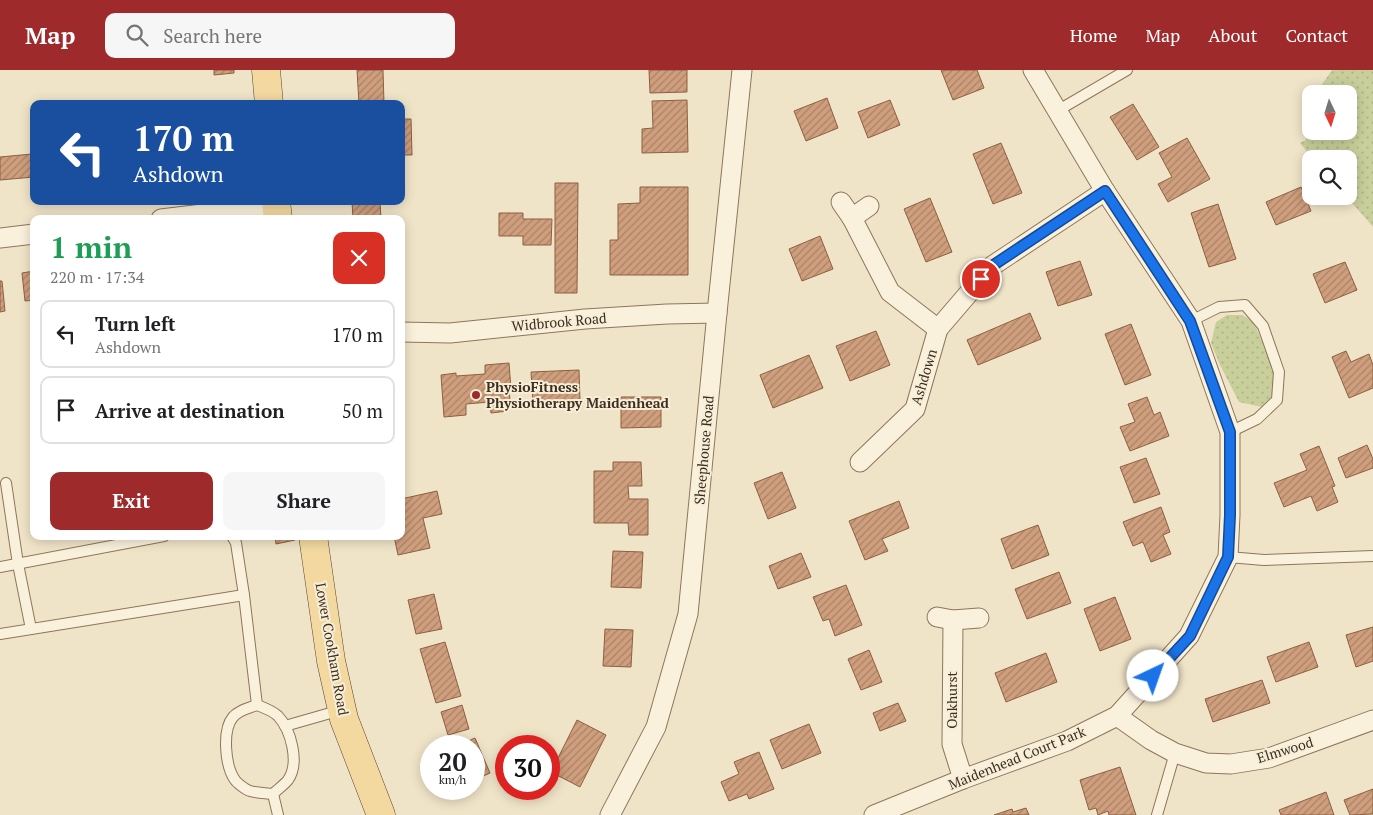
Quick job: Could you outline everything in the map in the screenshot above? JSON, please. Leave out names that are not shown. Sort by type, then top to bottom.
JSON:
[{"type":"main road","points":[[266,70],[269,100]]},
{"type":"main road","name":"Lower Cookham Road","points":[[314,540],[331,661],[344,719],[381,815]]},
{"type":"street","name":"Sheephouse Road","points":[[610,815],[656,727],[688,614],[742,70]]},
{"type":"street","name":"Maidenhead Court Park","points":[[874,815],[897,811],[963,779],[1067,741],[1117,716],[1190,636],[1228,557],[1230,432],[1190,321],[1105,191],[1033,70]]},
{"type":"street","name":"Ashdown","points":[[860,462],[915,409],[938,329],[992,266],[1105,191]]},
{"type":"street","points":[[841,202],[852,218],[890,292],[938,329]]},
{"type":"street","points":[[852,218],[869,206]]},
{"type":"street","points":[[203,215],[277,208]]},
{"type":"street","points":[[0,238],[30,234]]},
{"type":"street","name":"Widbrook Road","points":[[405,332],[450,333],[585,319],[717,313]]},
{"type":"street","name":"Oakhurst","points":[[963,779],[952,744],[945,618],[978,618]]},
{"type":"street","name":"Elmwood","points":[[1117,716],[1151,740],[1175,753],[1206,763],[1231,764],[1268,758],[1373,720]]},
{"type":"lane","points":[[1058,111],[1128,70]]},
{"type":"lane","points":[[1190,321],[1219,307],[1245,305],[1263,326],[1279,372],[1276,400],[1258,419],[1230,432]]},
{"type":"lane","points":[[6,483],[18,564],[31,629]]},
{"type":"lane","points":[[0,567],[143,540]]},
{"type":"lane","points":[[234,540],[244,594],[257,705]]},
{"type":"lane","points":[[1228,557],[1264,560],[1373,556]]},
{"type":"lane","points":[[0,634],[244,594]]},
{"type":"lane","points":[[257,705],[277,715],[290,735],[293,750],[292,769],[289,778],[273,794],[250,791],[235,781],[230,769],[226,744],[228,724],[234,715],[257,705]]},
{"type":"lane","points":[[285,726],[342,709]]},
{"type":"lane","points":[[1157,815],[1175,753]]},
{"type":"lane","points":[[273,794],[278,815]]},
{"type":"green space","points":[[1332,70],[1373,70],[1373,227],[1354,205],[1357,205],[1357,150],[1306,150],[1300,143],[1306,140],[1358,140],[1358,85],[1322,85]]},
{"type":"green space","points":[[1227,315],[1242,315],[1254,322],[1275,373],[1274,399],[1262,407],[1239,402],[1211,343],[1216,322]]},
{"type":"building","points":[[214,70],[234,70],[234,73],[214,75]]},
{"type":"building","points":[[357,70],[383,70],[384,100],[359,100]]},
{"type":"building","points":[[649,70],[687,70],[687,92],[650,93]]},
{"type":"building","points":[[941,70],[977,70],[984,88],[953,100]]},
{"type":"building","points":[[827,98],[838,128],[806,141],[794,111]]},
{"type":"building","points":[[687,100],[688,152],[642,153],[642,129],[653,128],[652,101]]},
{"type":"building","points":[[890,100],[900,125],[868,138],[858,112]]},
{"type":"building","points":[[1133,104],[1159,147],[1137,160],[1110,117]]},
{"type":"building","points":[[405,119],[411,119],[412,155],[405,155]]},
{"type":"building","points":[[1187,138],[1210,179],[1168,202],[1158,184],[1172,177],[1159,153]]},
{"type":"building","points":[[1001,143],[1022,193],[993,204],[973,154]]},
{"type":"building","points":[[30,154],[30,177],[0,180],[0,157]]},
{"type":"building","points":[[555,183],[578,183],[577,293],[555,293]]},
{"type":"building","points":[[640,187],[688,187],[688,275],[610,275],[610,240],[618,240],[618,204],[640,203]]},
{"type":"building","points":[[1301,187],[1302,205],[1308,205],[1311,211],[1276,225],[1266,202]]},
{"type":"building","points":[[930,198],[952,252],[926,262],[904,209]]},
{"type":"building","points":[[1218,204],[1236,259],[1209,267],[1191,213]]},
{"type":"building","points":[[352,205],[380,205],[381,215],[353,215]]},
{"type":"building","points":[[499,213],[523,213],[523,219],[552,219],[551,245],[523,245],[523,236],[499,236]]},
{"type":"building","points":[[820,236],[833,269],[802,281],[789,249]]},
{"type":"building","points":[[1080,261],[1092,295],[1058,306],[1046,272]]},
{"type":"building","points":[[1345,262],[1357,290],[1325,303],[1313,274]]},
{"type":"building","points":[[30,272],[30,300],[25,301],[22,273]]},
{"type":"building","points":[[0,281],[2,281],[5,311],[0,312]]},
{"type":"building","points":[[1030,313],[1041,339],[978,365],[967,340]]},
{"type":"building","points":[[1131,324],[1151,375],[1125,385],[1105,334]]},
{"type":"building","points":[[876,331],[890,365],[850,381],[836,346]]},
{"type":"building","points":[[1346,351],[1351,362],[1369,354],[1373,365],[1373,388],[1349,398],[1332,357]]},
{"type":"building","points":[[809,355],[823,388],[773,408],[760,375]]},
{"type":"building","name":"PhysioFitness Physiotherapy Maidenhead","points":[[509,363],[511,389],[509,389],[510,401],[508,401],[508,411],[491,413],[490,402],[466,404],[466,415],[444,417],[441,375],[456,373],[456,376],[485,374],[485,365]]},
{"type":"building","points":[[579,370],[580,401],[533,403],[531,372]]},
{"type":"building","points":[[621,397],[661,397],[661,427],[621,428]]},
{"type":"building","points":[[1147,397],[1154,415],[1160,412],[1169,436],[1130,451],[1120,427],[1135,422],[1128,404]]},
{"type":"building","points":[[1367,445],[1373,459],[1373,468],[1346,478],[1338,458]]},
{"type":"building","points":[[1319,446],[1335,486],[1332,487],[1338,502],[1317,511],[1311,496],[1284,507],[1274,483],[1307,470],[1300,454]]},
{"type":"building","points":[[1146,458],[1160,494],[1134,503],[1120,467]]},
{"type":"building","points":[[613,462],[641,462],[642,486],[628,486],[629,499],[648,499],[648,535],[629,535],[628,523],[594,523],[594,471],[613,471]]},
{"type":"building","points":[[782,472],[796,508],[768,519],[754,483]]},
{"type":"building","points":[[437,491],[442,514],[423,518],[430,548],[398,555],[395,540],[405,540],[405,498]]},
{"type":"building","points":[[899,501],[909,528],[882,539],[888,551],[865,560],[849,521]]},
{"type":"building","points":[[1161,507],[1170,532],[1163,535],[1171,554],[1151,562],[1143,542],[1133,546],[1123,522]]},
{"type":"building","points":[[1038,525],[1049,555],[1012,569],[1001,539]]},
{"type":"building","points":[[276,540],[295,540],[276,544]]},
{"type":"building","points":[[613,551],[643,552],[641,588],[611,587]]},
{"type":"building","points":[[801,553],[811,577],[778,589],[769,566]]},
{"type":"building","points":[[1059,572],[1071,603],[1027,619],[1015,589]]},
{"type":"building","points":[[846,585],[862,625],[835,636],[829,619],[823,621],[813,597]]},
{"type":"building","points":[[434,594],[442,629],[416,634],[408,600]]},
{"type":"building","points":[[1115,597],[1131,639],[1100,651],[1084,609]]},
{"type":"building","points":[[1373,627],[1373,661],[1356,667],[1346,635]]},
{"type":"building","points":[[605,629],[633,630],[631,667],[603,666]]},
{"type":"building","points":[[445,642],[461,696],[436,703],[420,649]]},
{"type":"building","points":[[1309,642],[1318,667],[1276,682],[1267,657]]},
{"type":"building","points":[[869,650],[882,682],[861,690],[848,659]]},
{"type":"building","points":[[1046,653],[1057,682],[1006,702],[995,673]]},
{"type":"building","points":[[1262,680],[1270,703],[1213,722],[1205,699]]},
{"type":"building","points":[[898,703],[906,721],[880,731],[873,713]]},
{"type":"building","points":[[462,705],[469,729],[448,735],[441,712]]},
{"type":"building","points":[[577,720],[606,735],[580,787],[560,777],[560,754]]},
{"type":"building","points":[[809,724],[821,753],[782,769],[770,740]]},
{"type":"building","points":[[759,752],[774,789],[749,799],[747,794],[729,801],[721,782],[739,774],[734,762]]},
{"type":"building","points":[[485,761],[490,773],[485,775]]},
{"type":"building","points":[[1120,767],[1136,815],[1109,815],[1108,811],[1098,815],[1096,808],[1089,810],[1080,780]]},
{"type":"building","points":[[1373,789],[1373,814],[1350,815],[1344,800]]},
{"type":"building","points":[[1326,792],[1334,815],[1281,815],[1279,810]]},
{"type":"building","points":[[1026,808],[1029,815],[994,815],[1012,809],[1013,812]]},
{"type":"place","name":"PhysioFitness Physiotherapy Maidenhead","points":[[476,395]]},
{"type":"route","points":[[981,279],[992,266],[1105,191],[1190,321],[1230,432],[1228,557],[1190,636],[1153,676]]}]
